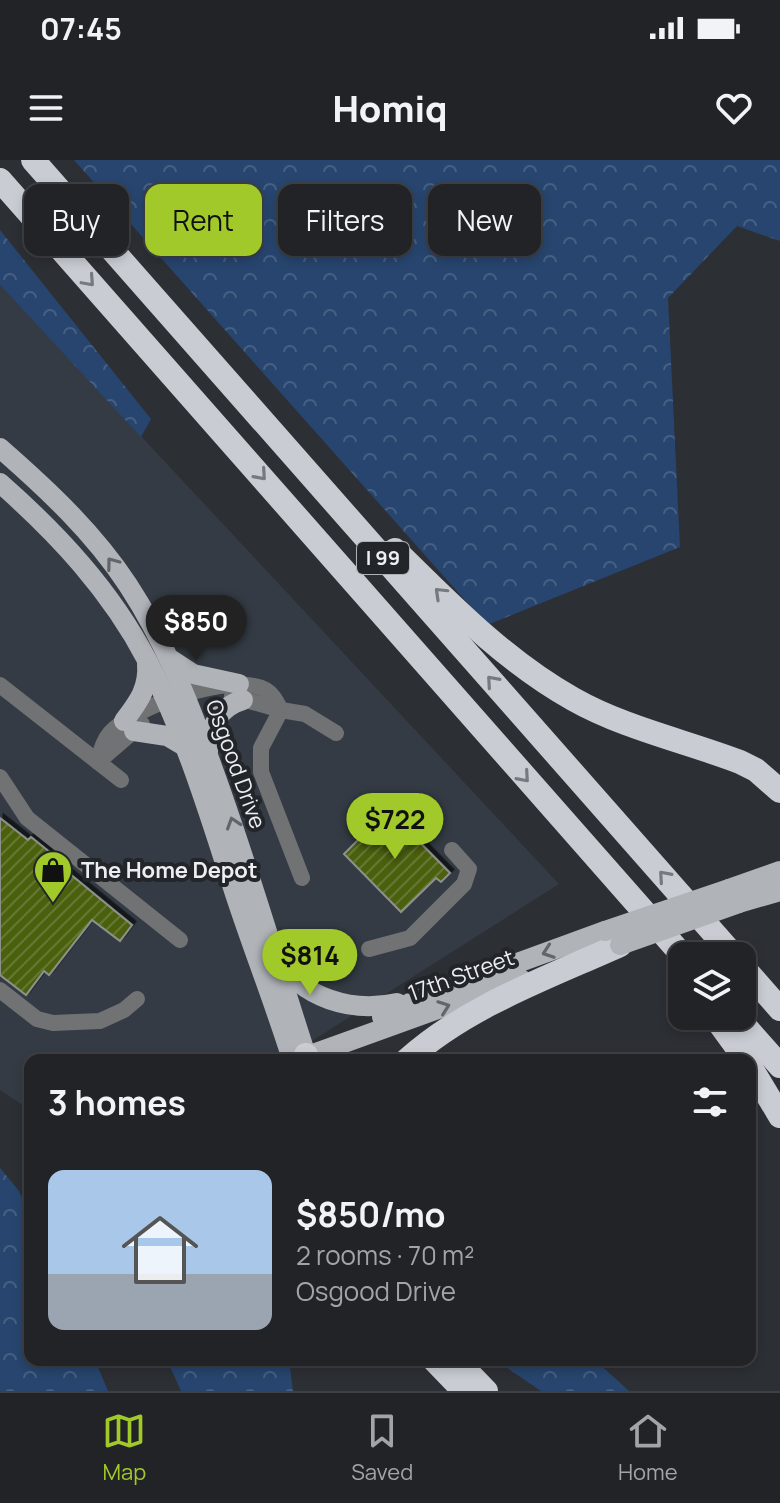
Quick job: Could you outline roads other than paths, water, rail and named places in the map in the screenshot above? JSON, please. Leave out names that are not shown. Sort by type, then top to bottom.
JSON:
[{"type":"highway","name":"I 99","points":[[33,160],[722,942]]},
{"type":"highway","name":"I 99","points":[[0,180],[671,942]]},
{"type":"highway","points":[[130,271],[207,345],[396,551],[470,622],[525,669],[597,711],[740,762],[756,770],[780,791]]},
{"type":"highway","points":[[643,727],[780,766]]},
{"type":"highway","points":[[578,837],[668,956]]},
{"type":"highway","points":[[414,1054],[483,1007],[613,938]]},
{"type":"highway","points":[[756,982],[780,1009]]},
{"type":"highway","points":[[724,1030],[742,1054]]},
{"type":"highway","points":[[748,1030],[780,1066]]},
{"type":"highway","points":[[756,1076],[780,1116]]},
{"type":"highway","points":[[440,1366],[464,1391]]},
{"type":"highway","points":[[462,1366],[486,1391]]},
{"type":"main road","name":"Osgood Drive","points":[[0,448],[46,487],[110,560],[141,606],[170,659],[184,746],[300,1054]]},
{"type":"main road","name":"Osgood Drive","points":[[0,483],[56,533],[108,598],[178,703],[208,755],[275,950],[300,1054]]},
{"type":"main road","points":[[146,659],[148,677],[144,693],[122,732],[167,736],[184,746]]},
{"type":"main road","points":[[170,659],[193,674],[241,692],[220,714],[211,733],[208,755]]},
{"type":"main road","name":"17th Street","points":[[303,1054],[734,896],[780,871]]},
{"type":"main road","name":"17th Street","points":[[734,896],[780,891]]},
{"type":"main road","name":"17th Street","points":[[302,1054],[416,1000],[613,938]]},
{"type":"main road","points":[[275,950],[282,963],[304,986],[328,999],[368,1007],[416,1000]]},
{"type":"lane","points":[[0,685],[121,780],[122,732]]},
{"type":"lane","points":[[72,742],[122,732],[178,703],[241,692],[269,691],[281,710],[305,714],[336,733]]},
{"type":"lane","points":[[281,710],[261,748],[261,772],[302,878]]},
{"type":"lane","points":[[98,762],[122,732]]},
{"type":"lane","points":[[0,777],[27,818],[180,940]]},
{"type":"lane","points":[[369,949],[410,938],[464,884],[469,869],[452,850]]},
{"type":"lane","points":[[0,990],[37,1019],[53,1023],[100,1021],[137,999]]},
{"type":"place","name":"The Home Depot","points":[[53,904]]}]
